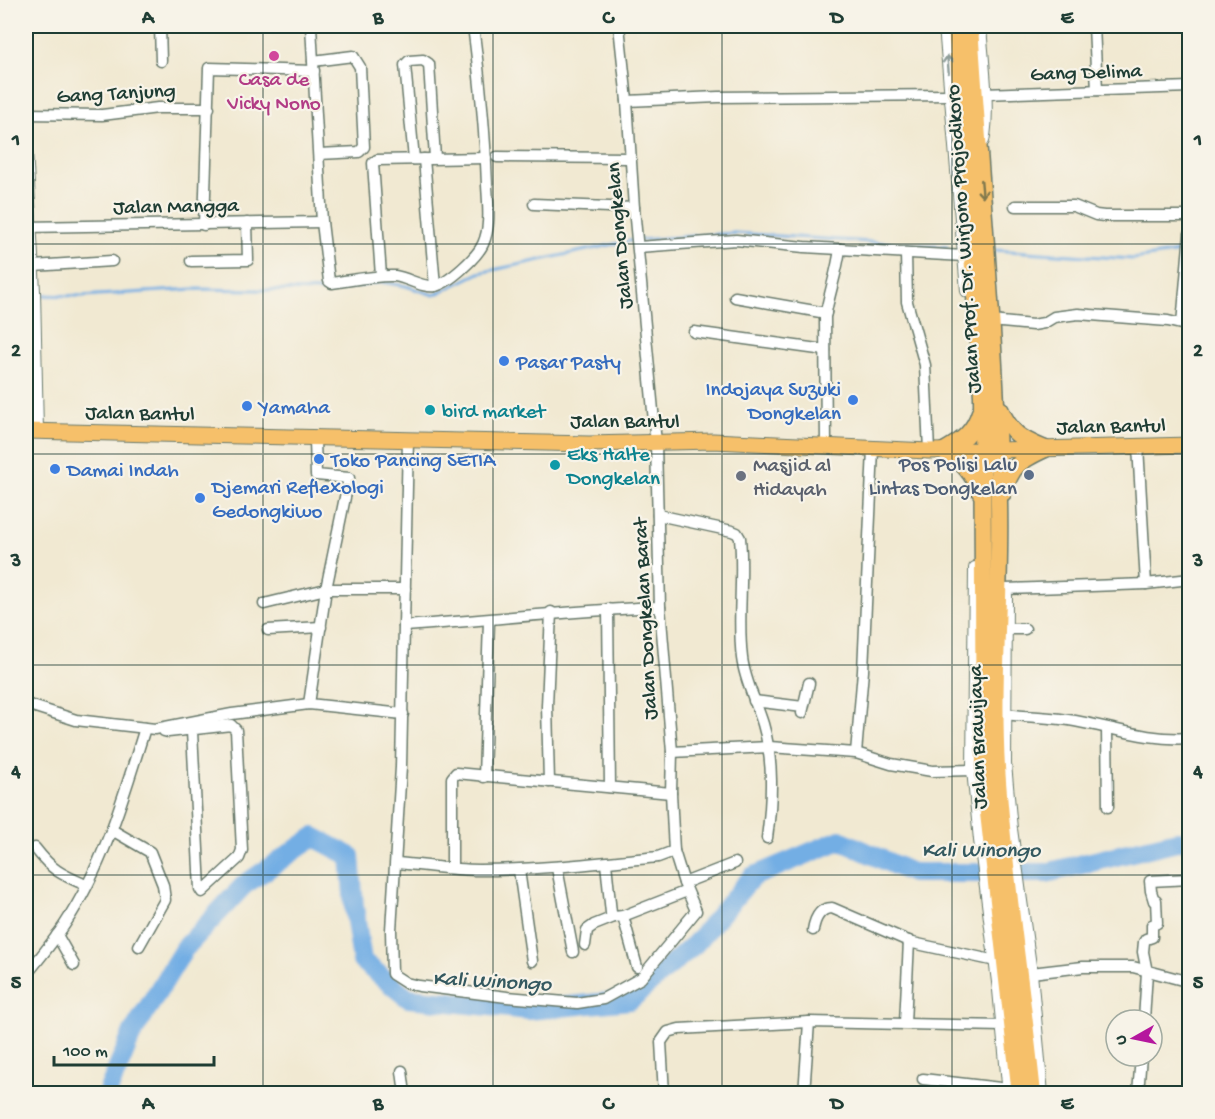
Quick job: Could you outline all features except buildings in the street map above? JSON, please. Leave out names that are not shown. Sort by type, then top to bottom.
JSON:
[{"type":"highway","name":"Jalan Prof. Dr. Wirjono Projodikoro","points":[[956,26],[981,372],[990,404]]},
{"type":"highway","name":"Jalan Prof. Dr. Wirjono Projodikoro","points":[[970,26],[991,321],[990,404],[984,450]]},
{"type":"highway","points":[[936,451],[968,436],[990,404],[1013,433],[1045,449]]},
{"type":"highway","points":[[936,451],[960,460],[992,502],[1016,465],[1023,459],[1045,449]]},
{"type":"highway","name":"Jalan Brawijaya","points":[[984,450],[992,502],[982,736],[984,777],[995,833],[1033,1094]]},
{"type":"highway","name":"Jalan Brawijaya","points":[[991,543],[1001,764],[995,833]]},
{"type":"highway","name":"Jalan Brawijaya","points":[[1009,933],[1013,1092]]},
{"type":"main road","name":"Jalan Bantul","points":[[32,432],[525,442],[713,441],[936,451],[1190,446]]},
{"type":"street","points":[[160,26],[161,61]]},
{"type":"street","points":[[311,26],[322,222],[330,282],[381,276],[399,277],[435,286],[457,272],[475,255],[483,244],[488,220],[492,158],[473,26]]},
{"type":"street","name":"Jalan Dongkelan","points":[[619,26],[656,443]]},
{"type":"street","points":[[945,26],[970,336],[981,372]]},
{"type":"street","points":[[980,26],[986,132],[980,158]]},
{"type":"street","points":[[1094,26],[1097,90]]},
{"type":"street","points":[[204,225],[209,71],[212,67],[314,66],[353,56],[360,67],[364,147],[359,152],[319,154]]},
{"type":"street","points":[[424,159],[429,64],[423,60],[410,61],[405,65],[424,159],[435,286]]},
{"type":"street","name":"Gang Delima","points":[[984,94],[1190,87]]},
{"type":"street","points":[[627,101],[718,97],[950,95]]},
{"type":"street","name":"Gang Tanjung","points":[[26,114],[102,115],[147,108],[208,108]]},
{"type":"street","points":[[26,149],[28,227],[34,295],[31,361],[32,432]]},
{"type":"street","points":[[381,276],[372,166],[377,160],[630,158]]},
{"type":"street","points":[[534,204],[634,208]]},
{"type":"street","points":[[1015,206],[1074,207],[1104,216],[1184,216],[1190,220]]},
{"type":"street","name":"Jalan Mangga","points":[[28,227],[322,222]]},
{"type":"street","points":[[190,261],[248,260],[247,223]]},
{"type":"street","points":[[991,321],[1033,325],[1054,316],[1078,314],[1168,321],[1186,327],[1190,233]]},
{"type":"street","points":[[638,247],[736,240],[964,256]]},
{"type":"street","points":[[826,447],[826,313],[830,291],[838,268],[840,249]]},
{"type":"street","points":[[906,253],[907,302],[925,365],[936,451]]},
{"type":"street","points":[[33,266],[112,261]]},
{"type":"street","points":[[735,297],[826,313]]},
{"type":"street","points":[[694,332],[825,350]]},
{"type":"street","points":[[309,704],[326,589],[349,478],[316,475],[315,439]]},
{"type":"street","points":[[408,439],[397,863],[476,870],[519,870],[658,857],[674,851]]},
{"type":"street","name":"Jalan Dongkelan Barat","points":[[397,863],[391,930],[392,974],[406,983],[419,986],[577,1003],[603,999],[641,978],[694,915],[696,907],[686,887],[674,851],[671,793],[672,752],[660,607],[656,443]]},
{"type":"street","points":[[1138,447],[1146,584]]},
{"type":"street","points":[[856,753],[863,671],[873,449]]},
{"type":"street","points":[[658,515],[732,531],[739,535],[741,656],[746,680],[763,723],[769,747],[771,783],[767,838]]},
{"type":"street","points":[[1001,764],[1005,714],[1006,589],[991,543],[975,556],[973,770],[995,833],[1009,933],[1030,973],[1042,1094]]},
{"type":"street","points":[[1006,589],[1146,584],[1190,579]]},
{"type":"street","points":[[264,604],[326,589],[405,589]]},
{"type":"street","points":[[404,626],[489,621],[550,612],[660,607]]},
{"type":"street","points":[[608,609],[610,787]]},
{"type":"street","points":[[549,782],[547,706],[550,612]]},
{"type":"street","points":[[484,777],[489,621]]},
{"type":"street","points":[[268,630],[321,627]]},
{"type":"street","points":[[1006,629],[1025,629]]},
{"type":"street","points":[[754,701],[803,711],[809,683]]},
{"type":"street","points":[[26,704],[76,720],[145,728],[163,728],[232,714],[309,704],[402,714]]},
{"type":"street","points":[[1005,714],[1074,720],[1148,738],[1168,740],[1190,738]]},
{"type":"street","points":[[163,728],[168,732],[233,726],[236,730],[242,852],[239,858],[202,892],[200,889],[192,730]]},
{"type":"street","points":[[26,975],[70,916],[86,885],[112,830],[145,728]]},
{"type":"street","points":[[1107,729],[1108,807]]},
{"type":"street","points":[[672,752],[769,747],[856,753],[891,764],[932,771],[973,770]]},
{"type":"street","points":[[452,868],[452,776],[459,773],[671,793]]},
{"type":"street","points":[[112,830],[150,852],[163,885],[165,900],[139,946]]},
{"type":"street","points":[[35,848],[49,866],[86,885]]},
{"type":"street","points":[[606,862],[611,913],[619,916]]},
{"type":"street","points":[[585,945],[587,930],[594,925],[686,887],[735,863]]},
{"type":"street","points":[[557,868],[573,952]]},
{"type":"street","points":[[519,870],[532,961]]},
{"type":"street","points":[[1145,1008],[1147,972],[1143,952],[1144,942],[1152,937],[1152,925],[1157,923],[1158,916],[1150,881],[1190,879]]},
{"type":"street","points":[[813,930],[819,914],[826,908],[832,908],[909,941],[996,961]]},
{"type":"street","points":[[619,916],[637,967]]},
{"type":"street","points":[[923,1079],[1013,1092],[996,961],[1009,933]]},
{"type":"street","points":[[57,935],[74,965]]},
{"type":"street","points":[[905,1023],[909,941]]},
{"type":"street","points":[[1030,973],[1105,966],[1133,967],[1190,982]]},
{"type":"street","points":[[664,1094],[660,1047],[662,1038],[668,1032],[679,1029],[809,1022],[1003,1026]]},
{"type":"street","points":[[804,1094],[809,1022]]},
{"type":"street","points":[[1138,1094],[1140,1068]]},
{"type":"street","points":[[402,1071],[405,1094]]},
{"type":"waterway","points":[[640,240],[734,233],[947,247]]},
{"type":"waterway","points":[[37,295],[82,296],[194,289],[331,291],[381,282],[406,286],[434,295],[479,273],[634,240]]},
{"type":"waterway","points":[[994,250],[1133,259],[1186,251]]},
{"type":"waterway","name":"Kali Winongo","points":[[107,1094],[133,1032],[184,949],[244,885],[314,837],[350,856],[354,907],[362,961],[408,998],[529,1010],[630,1000],[695,944],[752,877],[840,840],[912,873],[1046,873],[1177,841],[1190,841]]},
{"type":"place","name":"Casa de Vicky Nono","points":[[274,56]]},
{"type":"place","name":"Pasar Pasty","points":[[504,361]]},
{"type":"place","name":"Indojaya Suzuki Dongkelan","points":[[853,400]]},
{"type":"place","name":"Yamaha","points":[[247,406]]},
{"type":"place","name":"bird market","points":[[430,410]]},
{"type":"place","name":"Toko Pancing SETIA","points":[[319,459]]},
{"type":"place","name":"Eks Halte Dongkelan","points":[[555,465]]},
{"type":"place","name":"Damai Indah","points":[[55,469]]},
{"type":"place","name":"Pos Polisi Lalu Lintas Dongkelan","points":[[1029,475]]},
{"type":"place","name":"Masjid al Hidayah","points":[[741,476]]},
{"type":"place","name":"Djemari Reflexologi Gedongkiwo","points":[[200,498]]}]
